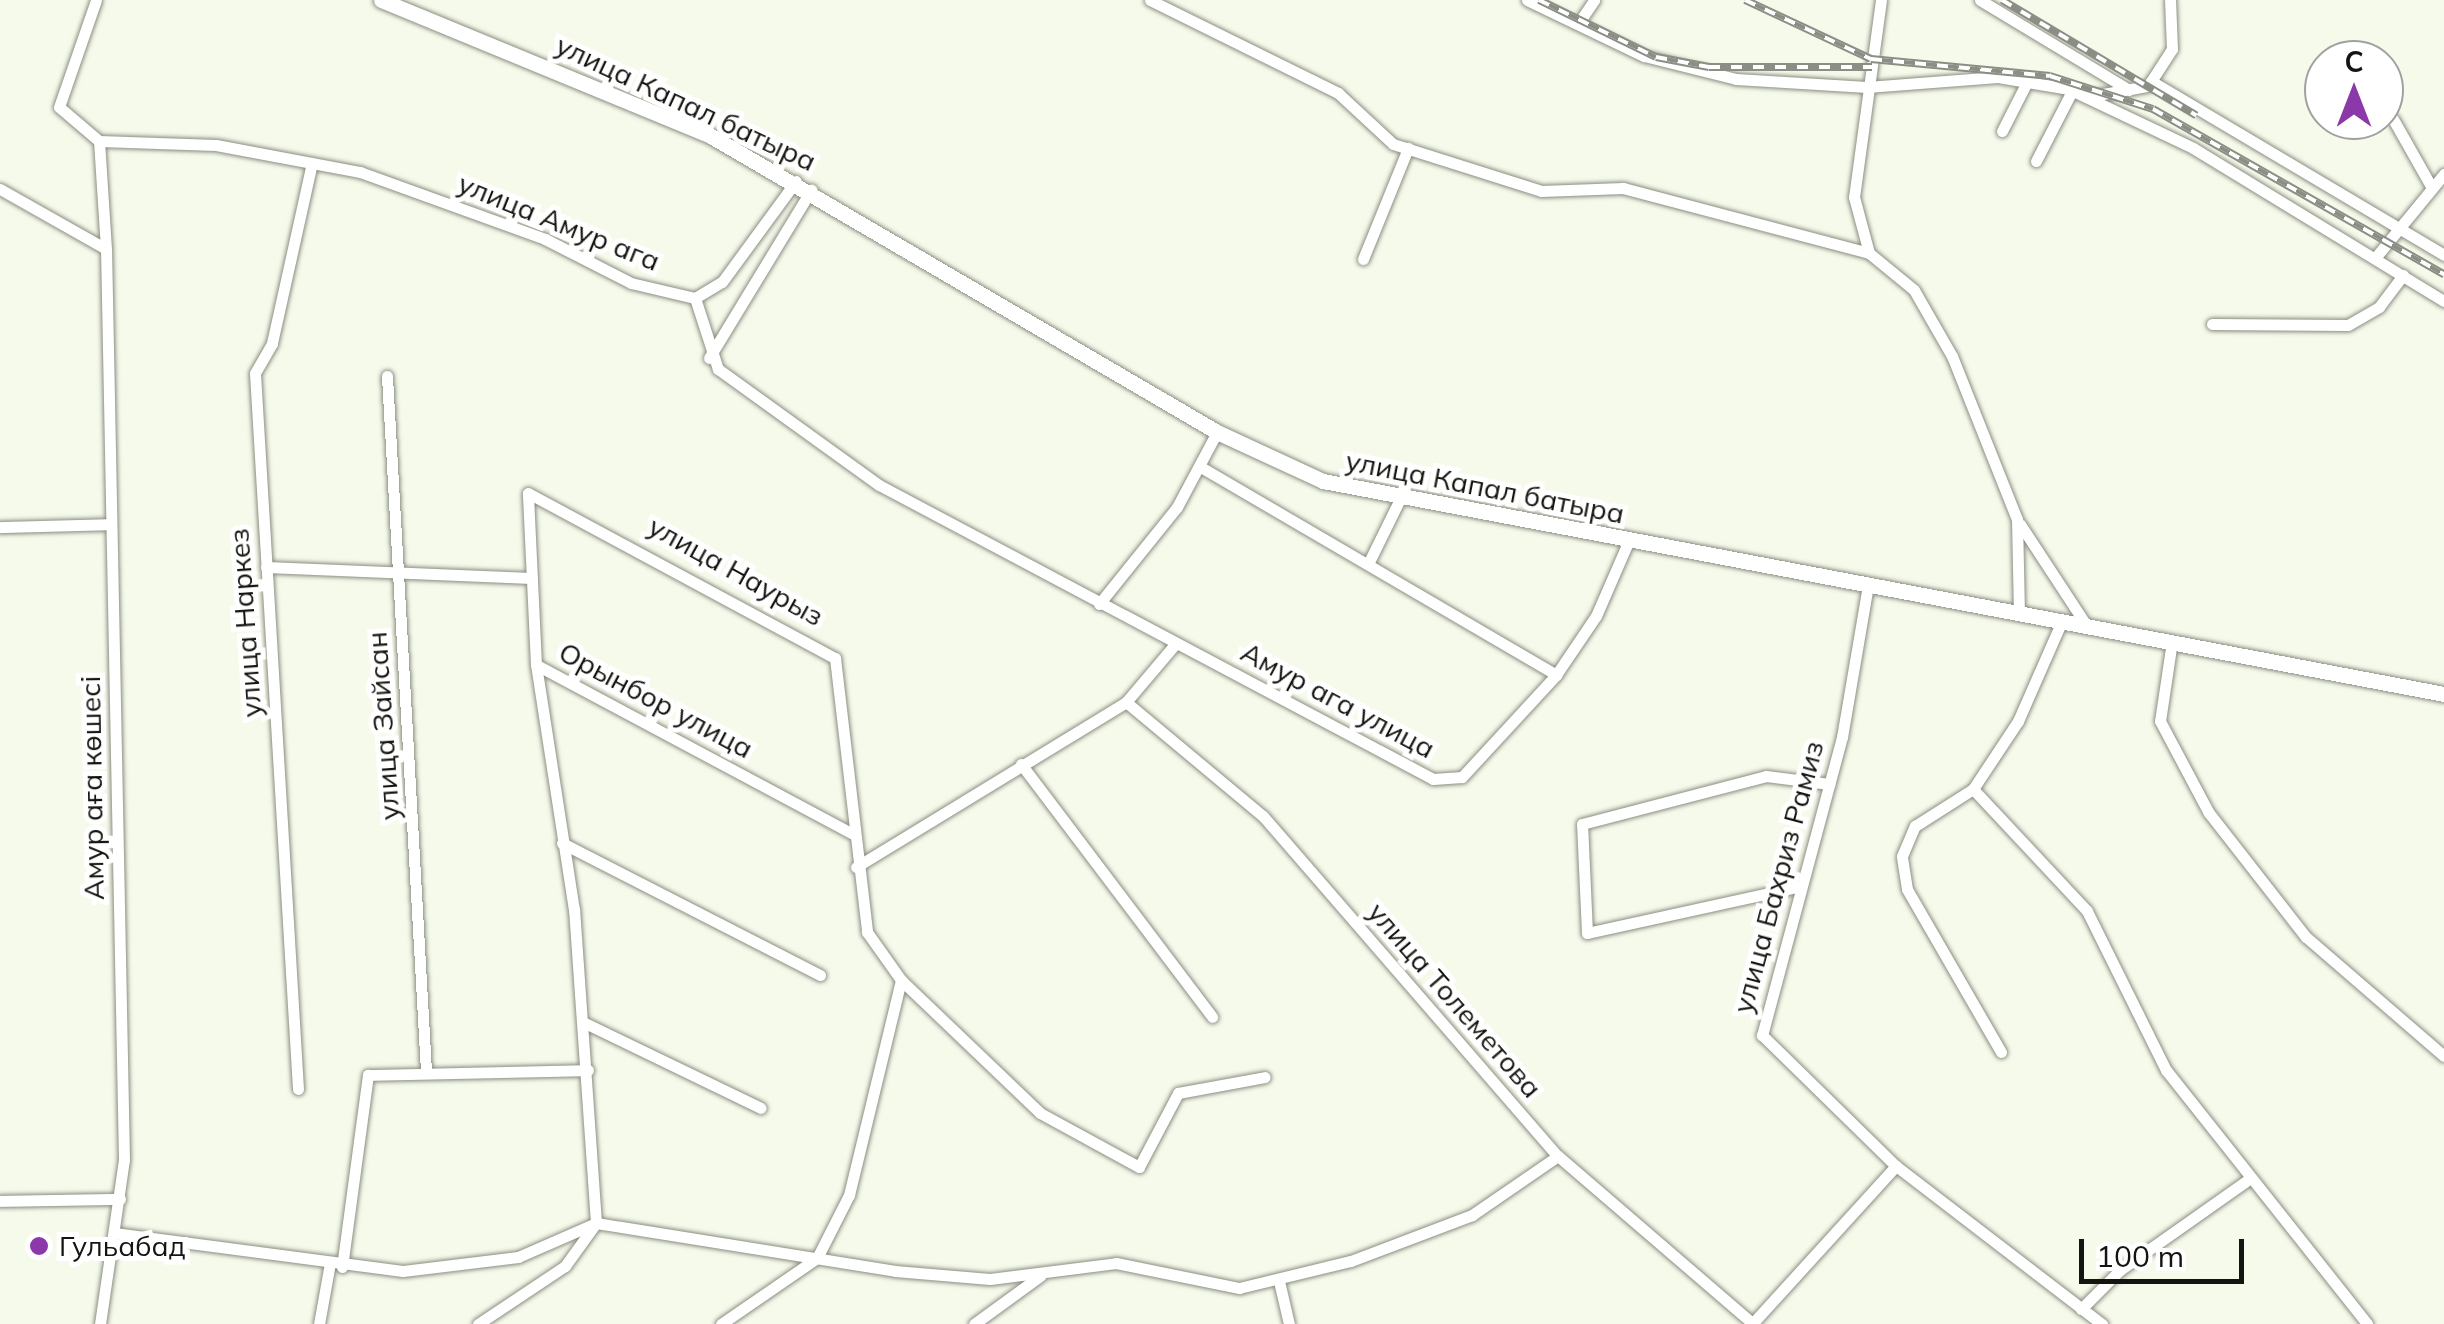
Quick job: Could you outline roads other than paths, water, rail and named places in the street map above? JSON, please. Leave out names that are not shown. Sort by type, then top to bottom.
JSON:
[{"type":"main road","name":"улица Капал батыра","points":[[381,0],[495,42],[796,180],[1217,432],[1304,474],[1399,501],[1629,540],[2444,694]]},
{"type":"street","points":[[96,0],[59,107],[99,141]]},
{"type":"street","points":[[1150,0],[1338,94],[1408,148],[1541,191],[1624,188],[1869,253],[1936,317],[2017,519],[2086,625]]},
{"type":"street","points":[[1528,0],[1678,69],[1867,87],[2027,82],[2072,90],[2194,148],[2444,300]]},
{"type":"street","points":[[1578,24],[1594,0]]},
{"type":"street","points":[[1869,253],[1854,197],[1881,0]]},
{"type":"street","points":[[1980,0],[2129,90]]},
{"type":"street","points":[[2086,97],[2129,90],[2151,81],[2172,50],[2170,0]]},
{"type":"street","points":[[2151,81],[2444,254]]},
{"type":"street","points":[[2002,132],[2027,82]]},
{"type":"street","points":[[2036,161],[2072,90]]},
{"type":"street","points":[[2404,137],[2432,188]]},
{"type":"street","name":"улица Амур ага","points":[[99,141],[216,146],[312,163],[544,239],[631,283],[695,298]]},
{"type":"street","name":"Амур аға көшесі","points":[[99,141],[106,248],[112,524],[120,1198],[100,1324]]},
{"type":"street","points":[[1363,259],[1408,148]]},
{"type":"street","name":"улица Наркез","points":[[298,1089],[255,373],[272,343],[312,163]]},
{"type":"street","points":[[2374,258],[2444,174]]},
{"type":"street","points":[[796,180],[722,282],[695,298],[708,358],[748,400],[879,484],[1176,643],[1126,702],[856,868]]},
{"type":"street","points":[[0,188],[106,248]]},
{"type":"street","points":[[708,358],[810,190]]},
{"type":"street","points":[[2212,324],[2348,326],[2379,307],[2402,275]]},
{"type":"street","name":"улица Зайсан","points":[[387,376],[426,1072]]},
{"type":"street","points":[[1099,604],[1200,466],[1217,432]]},
{"type":"street","points":[[1200,466],[1556,675],[1596,616],[1629,540]]},
{"type":"street","name":"Орынбор улица","points":[[530,492],[536,664],[853,834]]},
{"type":"street","name":"улица Наурыз","points":[[530,492],[835,658],[856,868],[867,932],[901,980],[1040,1113],[1134,1166],[1144,1164],[1178,1093],[1265,1077]]},
{"type":"street","points":[[1368,564],[1399,501]]},
{"type":"street","points":[[2017,519],[2019,613]]},
{"type":"street","points":[[0,527],[112,524]]},
{"type":"street","points":[[266,567],[532,578]]},
{"type":"street","name":"улица Бахриз Рамиз","points":[[1868,585],[1829,784],[1762,1035],[1896,1166],[2102,1324]]},
{"type":"street","points":[[2000,1052],[1908,889],[1902,856],[1915,826],[1973,789],[2018,721],[2062,621]]},
{"type":"street","points":[[2172,641],[2160,721],[2209,813],[2306,937],[2444,1056]]},
{"type":"street","name":"Амур ага улица","points":[[1176,643],[1446,781],[1486,754],[1556,675]]},
{"type":"street","points":[[478,1324],[565,1266],[596,1223],[586,1023],[536,664]]},
{"type":"street","name":"улица Толеметова","points":[[1126,702],[1262,816],[1558,1156],[1753,1324]]},
{"type":"street","points":[[1021,764],[1212,1017]]},
{"type":"street","points":[[1801,886],[1587,933],[1582,824],[1766,776],[1829,784]]},
{"type":"street","points":[[1973,789],[2088,911],[2166,1070],[2367,1324]]},
{"type":"street","points":[[562,843],[820,975]]},
{"type":"street","points":[[721,1324],[818,1258],[849,1195],[901,980]]},
{"type":"street","points":[[586,1023],[761,1108]]},
{"type":"street","points":[[318,1324],[336,1265],[366,1079],[426,1072],[588,1070]]},
{"type":"street","points":[[114,1232],[402,1271],[518,1257],[596,1223],[990,1280],[1116,1262],[1239,1288],[1278,1282],[1472,1215],[1558,1156]]},
{"type":"street","points":[[1753,1324],[1896,1166]]},
{"type":"street","points":[[2081,1308],[2120,1270],[2250,1179]]},
{"type":"street","points":[[0,1201],[120,1198]]},
{"type":"street","points":[[974,1324],[1048,1270]]},
{"type":"street","points":[[1278,1282],[1289,1324]]},
{"type":"railway","points":[[1539,0],[1656,57],[1709,67],[1872,67]]},
{"type":"railway","points":[[1745,0],[1871,59],[2050,76],[2153,109],[2444,274]]},
{"type":"railway","points":[[2002,0],[2196,115]]},
{"type":"place","name":"Гульабад","points":[[39,1246]]}]
